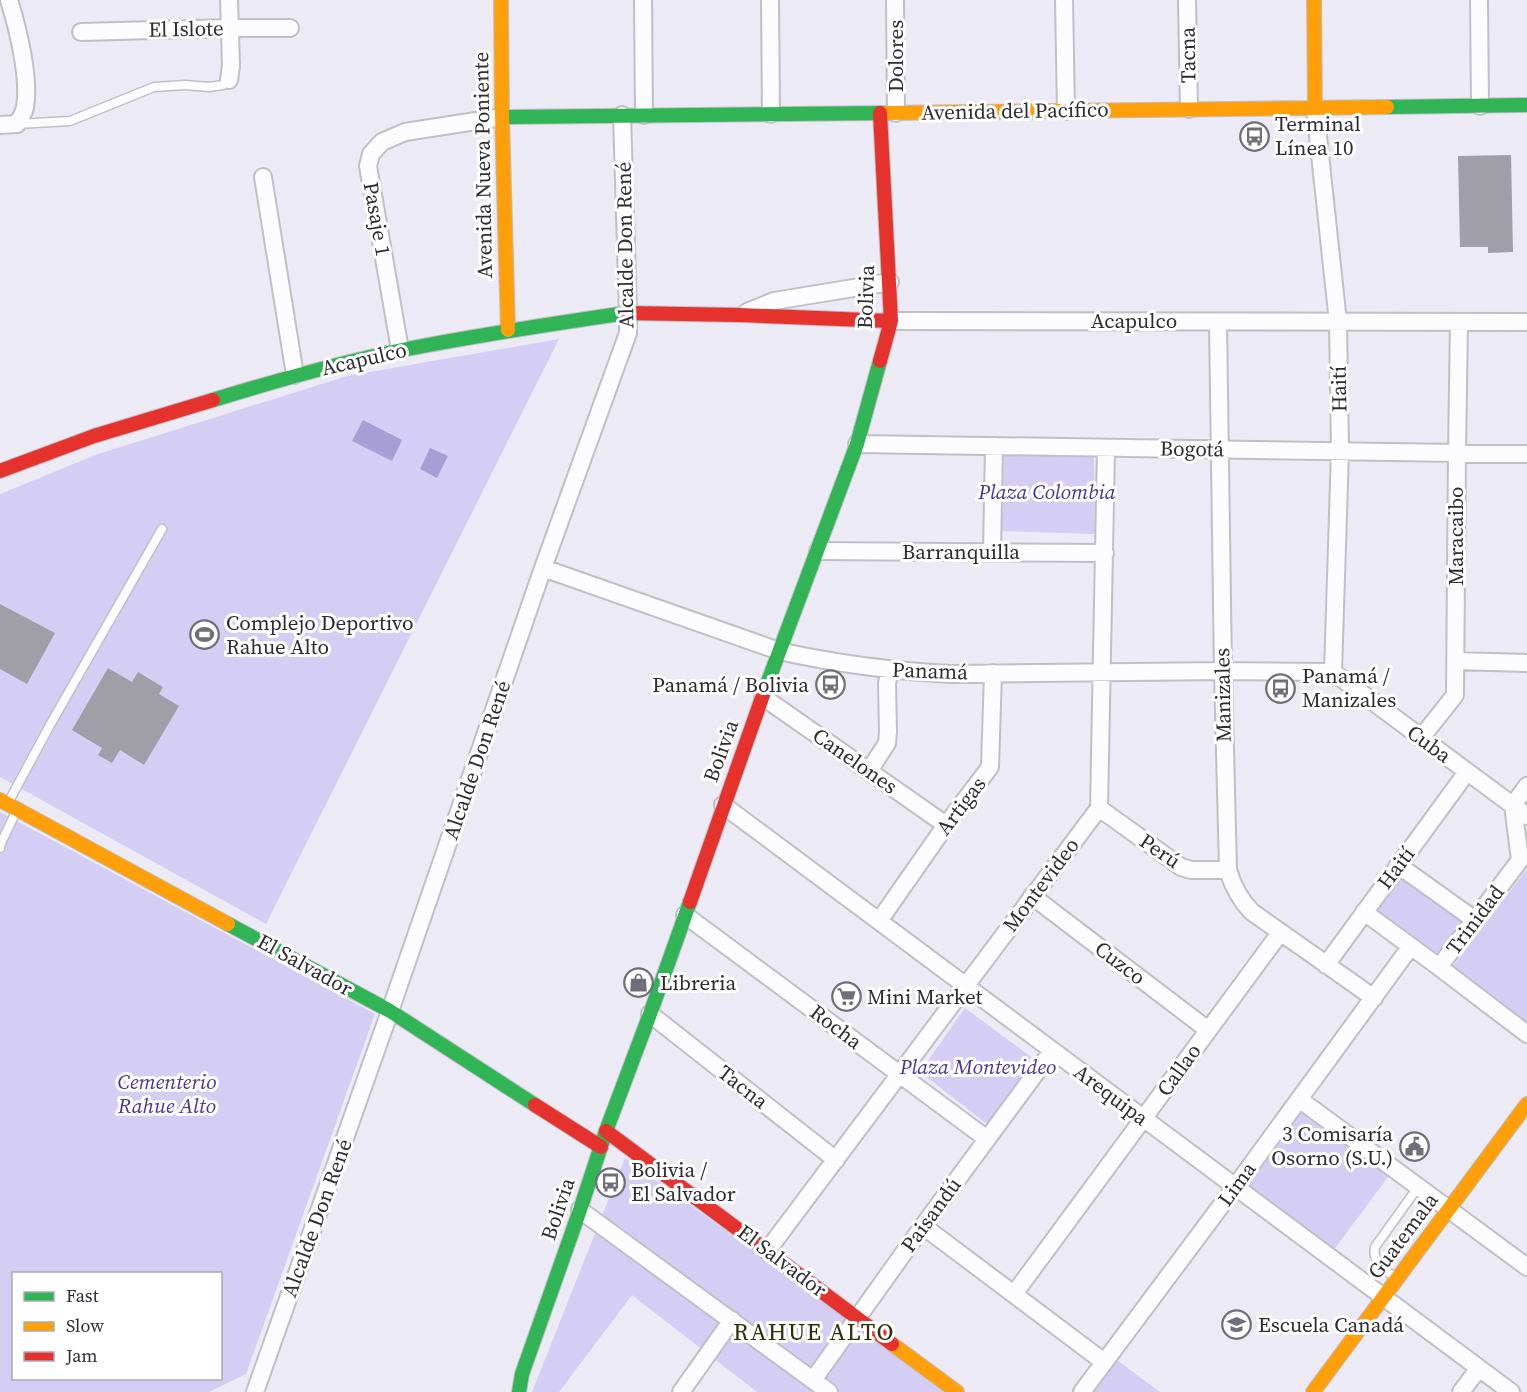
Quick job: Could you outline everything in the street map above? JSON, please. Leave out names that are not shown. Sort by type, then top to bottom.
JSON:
[{"type":"street","points":[[229,80],[231,66],[230,0]]},
{"type":"street","name":"Avenida Nueva Poniente","points":[[501,0],[508,330]]},
{"type":"street","points":[[643,0],[644,115]]},
{"type":"street","points":[[770,0],[771,114]]},
{"type":"street","name":"Dolores","points":[[888,112],[896,0]]},
{"type":"street","points":[[1064,0],[1066,111]]},
{"type":"street","name":"Tacna","points":[[1187,0],[1189,109]]},
{"type":"street","points":[[1314,0],[1315,108]]},
{"type":"street","points":[[1479,0],[1480,106]]},
{"type":"street","points":[[0,125],[17,124],[24,110],[27,91],[22,53],[8,9]]},
{"type":"street","name":"El Islote","points":[[81,32],[290,28]]},
{"type":"street","name":"Avenida del Pacífico","points":[[502,117],[1527,105]]},
{"type":"street","name":"Haití","points":[[1315,108],[1338,322],[1340,451],[1333,672]]},
{"type":"street","name":"Bolivia","points":[[519,1392],[522,1374],[606,1131],[650,1014],[723,805],[857,444],[891,321],[888,112]]},
{"type":"street","name":"Alcalde Don René","points":[[255,1392],[543,568],[628,333],[622,116]]},
{"type":"street","name":"Pasaje 1","points":[[400,350],[368,166],[372,154],[382,142],[405,132],[502,117]]},
{"type":"street","points":[[262,177],[295,375]]},
{"type":"street","name":"Acapulco","points":[[740,315],[774,301],[890,282]]},
{"type":"street","name":"Acapulco","points":[[0,471],[94,436],[295,375],[400,350],[508,330],[628,313],[891,321],[1527,322]]},
{"type":"street","name":"Manizales","points":[[1218,322],[1222,671],[1228,870],[1232,883],[1244,904],[1261,920],[1374,998]]},
{"type":"street","name":"Maracaibo","points":[[1421,738],[1455,695],[1460,322]]},
{"type":"street","name":"Bogotá","points":[[857,444],[1527,454]]},
{"type":"street","points":[[992,552],[994,446]]},
{"type":"street","points":[[1099,808],[1107,448]]},
{"type":"street","name":"Barranquilla","points":[[818,551],[1105,553]]},
{"type":"street","name":"Panamá","points":[[543,568],[780,651],[890,670],[941,673],[1333,672]]},
{"type":"street","points":[[1456,661],[1527,663]]},
{"type":"street","points":[[869,771],[887,742],[887,683],[890,670]]},
{"type":"street","name":"Cuba","points":[[1333,672],[1527,816]]},
{"type":"street","name":"Artigas","points":[[879,921],[990,767],[993,673]]},
{"type":"street","name":"Canelones","points":[[763,697],[946,825]]},
{"type":"street","name":"Haití","points":[[1326,965],[1467,772]]},
{"type":"street","points":[[1513,805],[1527,786]]},
{"type":"street","name":"El Salvador","points":[[8,805],[390,1011],[601,1147]]},
{"type":"street","name":"Arequipa","points":[[723,805],[1511,1392]]},
{"type":"street","name":"Trinidad","points":[[1439,967],[1520,861],[1513,805]]},
{"type":"street","name":"Perú","points":[[1099,808],[1181,867],[1191,870],[1228,870]]},
{"type":"street","name":"Montevideo","points":[[767,1251],[1099,808]]},
{"type":"street","points":[[1398,865],[1475,920]]},
{"type":"street","name":"Cuzco","points":[[1032,896],[1208,1030]]},
{"type":"street","points":[[1364,912],[1527,1034]]},
{"type":"street","name":"Rocha","points":[[685,915],[987,1139]]},
{"type":"street","name":"Callao","points":[[1014,1294],[1280,933]]},
{"type":"street","name":"Lima","points":[[1082,1392],[1411,946]]},
{"type":"street","name":"Tacna","points":[[650,1014],[836,1160]]},
{"type":"street","name":"Paisandú","points":[[820,1388],[857,1317],[1052,1051]]},
{"type":"street","points":[[1299,1099],[1527,1267]]},
{"type":"street","name":"Guatemala","points":[[1313,1392],[1524,1114]]},
{"type":"street","name":"El Salvador","points":[[606,1131],[957,1392]]},
{"type":"street","points":[[580,1210],[732,1320],[820,1388]]},
{"type":"street","points":[[923,1226],[1104,1362]]},
{"type":"street","points":[[681,1392],[732,1320]]},
{"type":"street","points":[[1461,1392],[1479,1368]]},
{"type":"lane","points":[[17,124],[70,121],[154,87],[185,85],[209,87],[223,85],[229,80]]},
{"type":"lane","points":[[0,848],[8,805],[162,529]]},
{"type":"lane","points":[[1397,1279],[1375,1261],[1374,1252],[1377,1244],[1418,1187]]},
{"type":"green space","name":"Complejo Deportivo Rahue Alto","points":[[559,339],[266,924],[0,777],[0,494],[98,454],[347,376]]},
{"type":"green space","name":"Plaza Colombia","points":[[1002,450],[1094,453],[1095,534],[999,531]]},
{"type":"green space","name":"Cementerio Rahue Alto","points":[[0,812],[375,1014],[246,1374],[209,1392],[0,1392]]},
{"type":"green space","points":[[1527,869],[1527,1026],[1451,969]]},
{"type":"green space","points":[[1399,871],[1468,920],[1438,961],[1370,911]]},
{"type":"green space","name":"Plaza Montevideo","points":[[965,1008],[1034,1059],[987,1124],[920,1072]]},
{"type":"green space","points":[[1301,1107],[1391,1173],[1333,1251],[1243,1185]]},
{"type":"green space","points":[[625,1158],[950,1392],[757,1392],[632,1295],[559,1392],[532,1392]]},
{"type":"green space","points":[[1114,1358],[1160,1392],[1088,1392]]},
{"type":"shaded area","points":[[363,420],[402,440],[392,461],[352,441]]},
{"type":"shaded area","points":[[430,448],[448,456],[437,478],[420,469]]},
{"type":"building","points":[[1511,155],[1513,252],[1488,253],[1488,247],[1460,247],[1458,156]]},
{"type":"building","points":[[0,604],[55,633],[27,684],[0,669]]},
{"type":"building","points":[[108,668],[132,682],[138,672],[163,687],[159,694],[179,706],[144,765],[120,750],[112,763],[98,755],[102,748],[72,730]]},
{"type":"traffic: fast","points":[[1387,107],[1527,105]]},
{"type":"traffic: fast","points":[[502,117],[886,113]]},
{"type":"traffic: fast","points":[[213,400],[307,373],[402,350],[626,313]]},
{"type":"traffic: fast","points":[[763,695],[857,444],[880,361]]},
{"type":"traffic: fast","points":[[519,1392],[522,1374],[606,1131],[690,902]]},
{"type":"traffic: fast","points":[[228,924],[390,1011],[535,1105]]},
{"type":"traffic: slow","points":[[501,0],[508,330]]},
{"type":"traffic: slow","points":[[1314,0],[1315,108]]},
{"type":"traffic: slow","points":[[886,113],[1387,107]]},
{"type":"traffic: slow","points":[[0,800],[228,924]]},
{"type":"traffic: slow","points":[[1313,1392],[1527,1104]]},
{"type":"traffic: slow","points":[[892,1344],[957,1392]]},
{"type":"traffic: jam","points":[[880,113],[891,321],[880,361]]},
{"type":"traffic: jam","points":[[626,313],[891,321]]},
{"type":"traffic: jam","points":[[0,471],[94,436],[213,400]]},
{"type":"traffic: jam","points":[[690,902],[763,695]]},
{"type":"traffic: jam","points":[[535,1105],[601,1147]]},
{"type":"traffic: jam","points":[[606,1131],[892,1344]]},
{"type":"place","name":"Terminal Línea 10","points":[[1254,136]]},
{"type":"place","name":"Complejo Deportivo Rahue Alto","points":[[205,635]]},
{"type":"place","name":"Panamá / Bolivia","points":[[830,685]]},
{"type":"place","name":"Panamá / Manizales","points":[[1281,688]]},
{"type":"place","name":"Libreria","points":[[639,983]]},
{"type":"place","name":"Mini Market","points":[[846,997]]},
{"type":"place","name":"3 Comisaría Osorno (S.U.)","points":[[1414,1146]]},
{"type":"place","name":"Bolivia / El Salvador","points":[[610,1182]]},
{"type":"place","name":"Escuela Canadá","points":[[1237,1325]]},
{"type":"district","name":"RAHUE ALTO","points":[[814,1332]]}]
